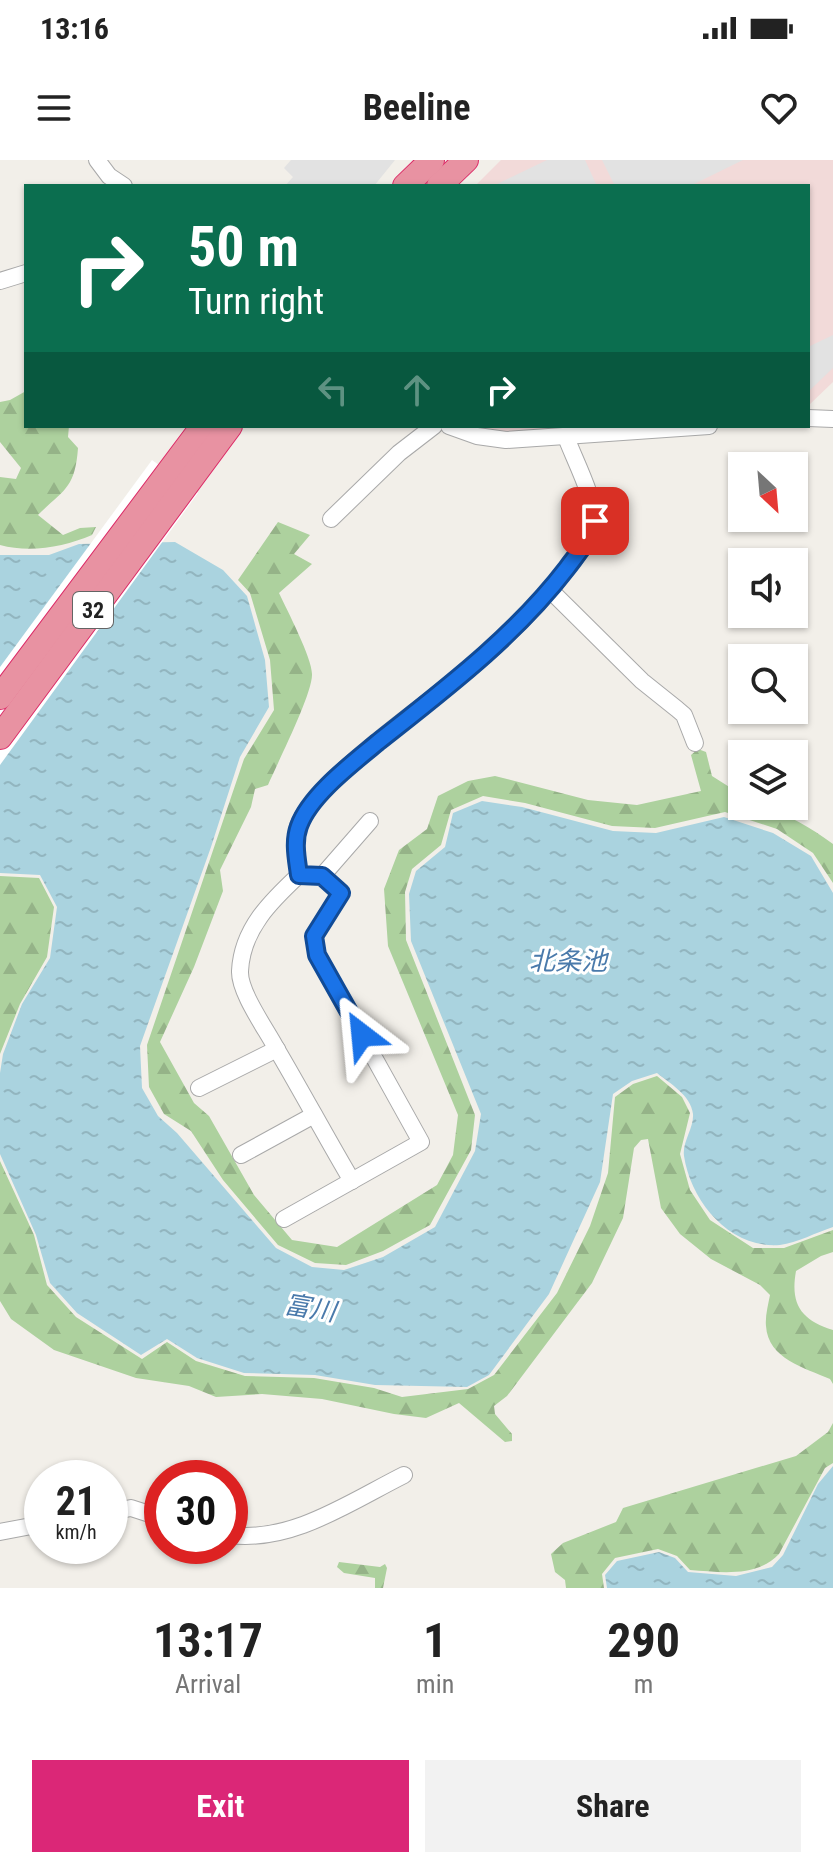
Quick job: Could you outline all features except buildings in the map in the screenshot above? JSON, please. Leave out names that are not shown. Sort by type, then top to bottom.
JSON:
[{"type":"highway","points":[[407,184],[432,160]]},
{"type":"highway","points":[[441,184],[466,160]]},
{"type":"highway","name":"32","points":[[0,737],[176,477],[202,428]]},
{"type":"highway","name":"32","points":[[0,697],[176,477],[228,428]]},
{"type":"street","points":[[97,160],[109,176],[120,184]]},
{"type":"street","points":[[0,281],[24,274]]},
{"type":"street","points":[[810,418],[833,419]]},
{"type":"street","points":[[331,519],[399,453],[431,428]]},
{"type":"street","points":[[455,428],[477,436],[506,440],[683,428]]},
{"type":"street","points":[[299,875],[295,846],[299,826],[312,803],[356,760],[483,658],[550,590],[591,535],[595,521],[591,503],[566,437]]},
{"type":"street","points":[[550,590],[642,681],[684,715],[695,743]]},
{"type":"street","points":[[322,876],[370,821]]},
{"type":"street","points":[[284,1219],[352,1181],[421,1142],[317,955],[314,936],[341,893],[322,876],[299,875],[272,900],[254,925],[244,947],[240,974],[252,1006],[352,1181]]},
{"type":"street","points":[[199,1088],[277,1049]]},
{"type":"street","points":[[241,1155],[314,1115]]},
{"type":"street","points":[[248,1536],[260,1537],[298,1527],[404,1475]]},
{"type":"street","points":[[0,1532],[24,1527]]},
{"type":"shaded area","points":[[291,160],[395,160],[376,184],[287,184],[293,177],[284,168]]},
{"type":"shaded area","points":[[501,160],[833,160],[833,382],[810,404],[810,184],[477,184]]},
{"type":"shaded area","points":[[547,160],[585,160],[596,184],[497,184]]},
{"type":"shaded area","points":[[602,160],[743,160],[694,184],[614,184]]},
{"type":"shaded area","points":[[833,335],[833,368],[810,390],[810,346]]},
{"type":"shaded area","points":[[479,428],[589,428],[499,433]]},
{"type":"green space","points":[[24,392],[24,428],[69,428],[68,437],[78,448],[74,472],[67,487],[38,515],[63,535],[80,528],[96,527],[92,535],[47,548],[0,545],[0,477],[16,479],[21,468],[0,442],[0,402]]},
{"type":"green space","points":[[278,522],[310,535],[294,554],[312,564],[279,593],[308,657],[311,683],[268,785],[255,789],[251,807],[220,870],[223,891],[194,967],[160,1042],[194,1103],[209,1116],[254,1195],[292,1240],[337,1247],[437,1185],[453,1155],[458,1115],[388,946],[384,889],[399,850],[427,829],[438,796],[468,781],[495,776],[588,800],[637,805],[701,791],[691,755],[698,749],[706,752],[712,776],[728,786],[728,813],[655,828],[612,826],[525,803],[483,796],[451,810],[441,845],[412,869],[405,892],[406,940],[475,1115],[471,1150],[430,1225],[383,1251],[346,1265],[315,1263],[278,1245],[223,1180],[191,1131],[164,1114],[149,1087],[147,1045],[244,759],[274,710],[270,660],[250,593],[238,580]]},
{"type":"green space","points":[[749,820],[794,820],[833,844],[833,883],[813,853],[777,829]]},
{"type":"green space","points":[[0,876],[39,878],[54,907],[47,957],[20,1004],[0,1054]]},
{"type":"green space","points":[[657,1076],[682,1097],[690,1113],[680,1154],[690,1190],[710,1220],[753,1248],[784,1248],[833,1230],[833,1252],[796,1271],[795,1293],[806,1316],[833,1330],[833,1384],[830,1379],[789,1361],[773,1347],[766,1326],[770,1295],[760,1285],[711,1259],[680,1234],[661,1208],[648,1139],[641,1140],[634,1148],[623,1218],[592,1283],[507,1396],[494,1406],[495,1414],[512,1434],[512,1441],[505,1442],[459,1403],[426,1418],[322,1399],[262,1394],[216,1397],[189,1386],[136,1378],[54,1350],[11,1319],[0,1301],[0,1161],[34,1235],[47,1285],[76,1317],[142,1359],[167,1342],[196,1361],[245,1376],[314,1378],[374,1388],[402,1397],[468,1389],[494,1375],[557,1293],[590,1226],[608,1173],[615,1097],[633,1084]]},
{"type":"green space","points":[[833,1423],[833,1463],[825,1468],[779,1554],[770,1562],[737,1572],[690,1570],[677,1556],[658,1549],[615,1558],[602,1574],[604,1588],[566,1588],[565,1580],[555,1572],[551,1554],[563,1543],[616,1522],[623,1508],[796,1456],[828,1432]]},
{"type":"green space","points":[[339,1562],[380,1567],[385,1564],[383,1588],[375,1588],[375,1578],[344,1573],[337,1567]]},
{"type":"water","name":"北条池","points":[[175,542],[223,570],[247,596],[265,660],[269,707],[240,757],[140,1046],[142,1088],[158,1116],[177,1133],[276,1248],[312,1267],[344,1270],[383,1257],[435,1227],[475,1151],[481,1114],[411,941],[409,894],[416,871],[445,847],[453,813],[482,801],[522,807],[613,831],[656,833],[724,817],[773,833],[811,856],[833,893],[833,1227],[780,1245],[762,1244],[729,1231],[704,1205],[688,1173],[684,1156],[693,1119],[691,1107],[679,1090],[657,1073],[632,1081],[613,1094],[600,1182],[549,1294],[489,1375],[467,1387],[375,1385],[315,1375],[244,1373],[197,1358],[167,1339],[141,1355],[77,1313],[50,1283],[36,1235],[0,1154],[0,1073],[3,1054],[22,1004],[50,958],[57,907],[40,875],[0,873],[0,555],[49,555],[79,544]]},
{"type":"water","points":[[833,1466],[833,1588],[607,1588],[605,1575],[617,1561],[659,1552],[675,1558],[688,1572],[736,1576],[772,1567],[783,1555],[818,1484]]},
{"type":"pier","points":[[152,460],[198,493],[0,765],[0,667]]},
{"type":"route","points":[[362,1035],[317,955],[314,936],[341,893],[322,876],[299,875],[295,846],[299,826],[312,803],[356,760],[483,658],[550,590],[591,535],[595,521]]},
{"type":"water label","name":"富川","points":[[310,1308]]}]
